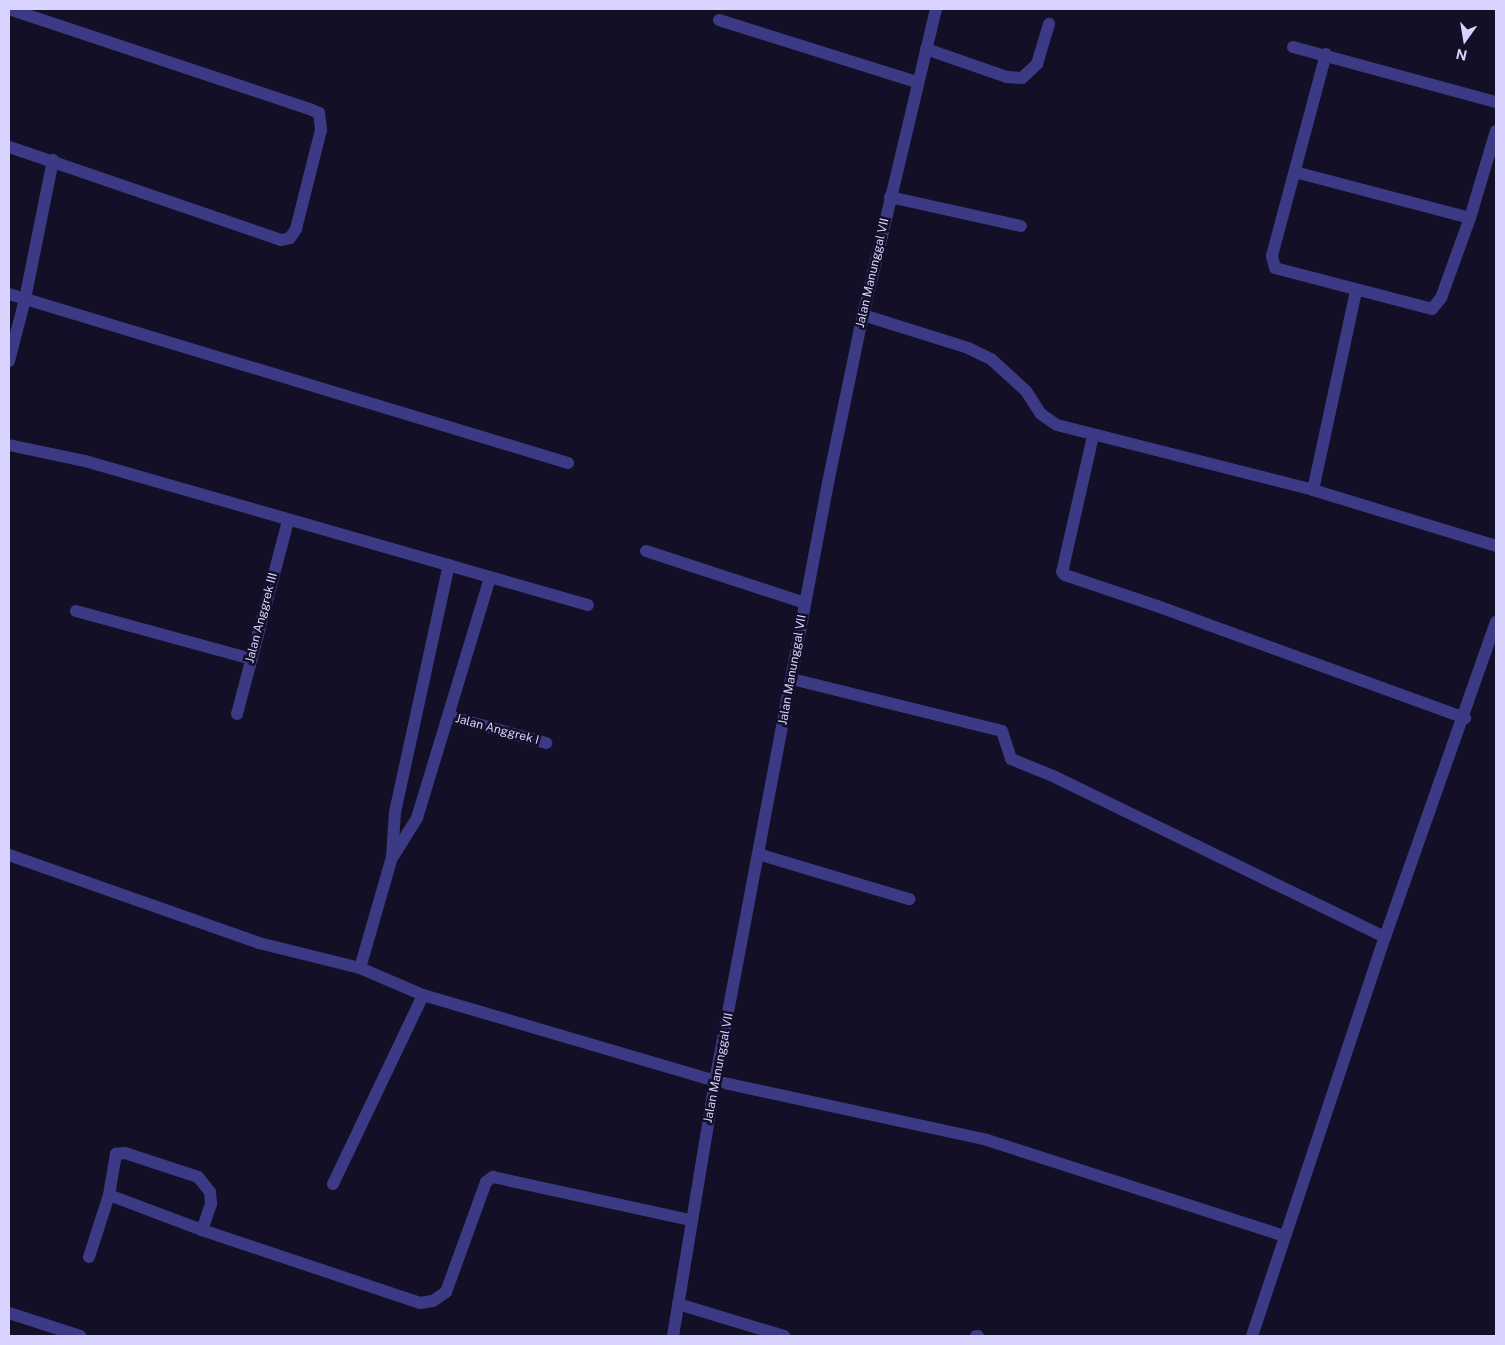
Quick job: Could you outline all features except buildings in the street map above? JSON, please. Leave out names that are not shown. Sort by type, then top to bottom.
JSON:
[{"type":"street","name":"Jalan Manunggal VII","points":[[673,1336],[691,1220],[805,602],[863,314],[936,9]]},
{"type":"street","points":[[9,10],[312,110],[319,113],[320,122],[298,224],[293,234],[286,240],[272,239],[54,160],[9,147]]},
{"type":"street","points":[[719,20],[918,82]]},
{"type":"street","points":[[926,49],[1007,77],[1022,78],[1037,64],[1049,24]]},
{"type":"street","points":[[1294,47],[1496,100]]},
{"type":"street","points":[[1326,54],[1272,265],[1279,270],[1429,310],[1436,306],[1470,218],[1496,131]]},
{"type":"street","points":[[9,361],[25,299],[54,160]]},
{"type":"street","points":[[1295,172],[1470,218]]},
{"type":"street","points":[[890,197],[1021,226]]},
{"type":"street","points":[[1313,490],[1356,292]]},
{"type":"street","points":[[9,294],[568,463]]},
{"type":"street","points":[[863,314],[968,348],[991,359],[1020,385],[1041,414],[1057,425],[1093,436],[1313,490],[1496,546]]},
{"type":"street","points":[[1093,436],[1062,572],[1065,575],[1157,606],[1465,718]]},
{"type":"street","points":[[9,445],[85,461],[288,521],[588,605]]},
{"type":"street","name":"Jalan Anggrek III","points":[[237,714],[288,521]]},
{"type":"street","points":[[646,551],[805,602]]},
{"type":"street","points":[[360,968],[392,857],[395,812],[449,566]]},
{"type":"street","points":[[392,857],[417,818],[490,578]]},
{"type":"street","points":[[76,612],[252,659]]},
{"type":"street","points":[[1252,1336],[1284,1236],[1340,1079],[1385,937],[1465,718],[1496,622]]},
{"type":"street","points":[[792,679],[1002,731],[1011,759],[1053,776],[1385,937]]},
{"type":"street","name":"Jalan Anggrek I","points":[[448,716],[546,743]]},
{"type":"street","points":[[758,854],[909,899]]},
{"type":"street","points":[[9,855],[259,943],[360,968],[423,995],[716,1081],[988,1140],[1284,1236]]},
{"type":"street","points":[[333,1184],[423,995]]},
{"type":"street","points":[[89,1257],[109,1195],[116,1154],[125,1153],[198,1177],[210,1192],[211,1204],[202,1230]]},
{"type":"street","points":[[109,1195],[202,1230],[420,1303],[433,1301],[446,1292],[486,1182],[493,1177],[691,1220]]},
{"type":"street","points":[[678,1304],[784,1336]]},
{"type":"street","points":[[9,1313],[80,1336]]}]
